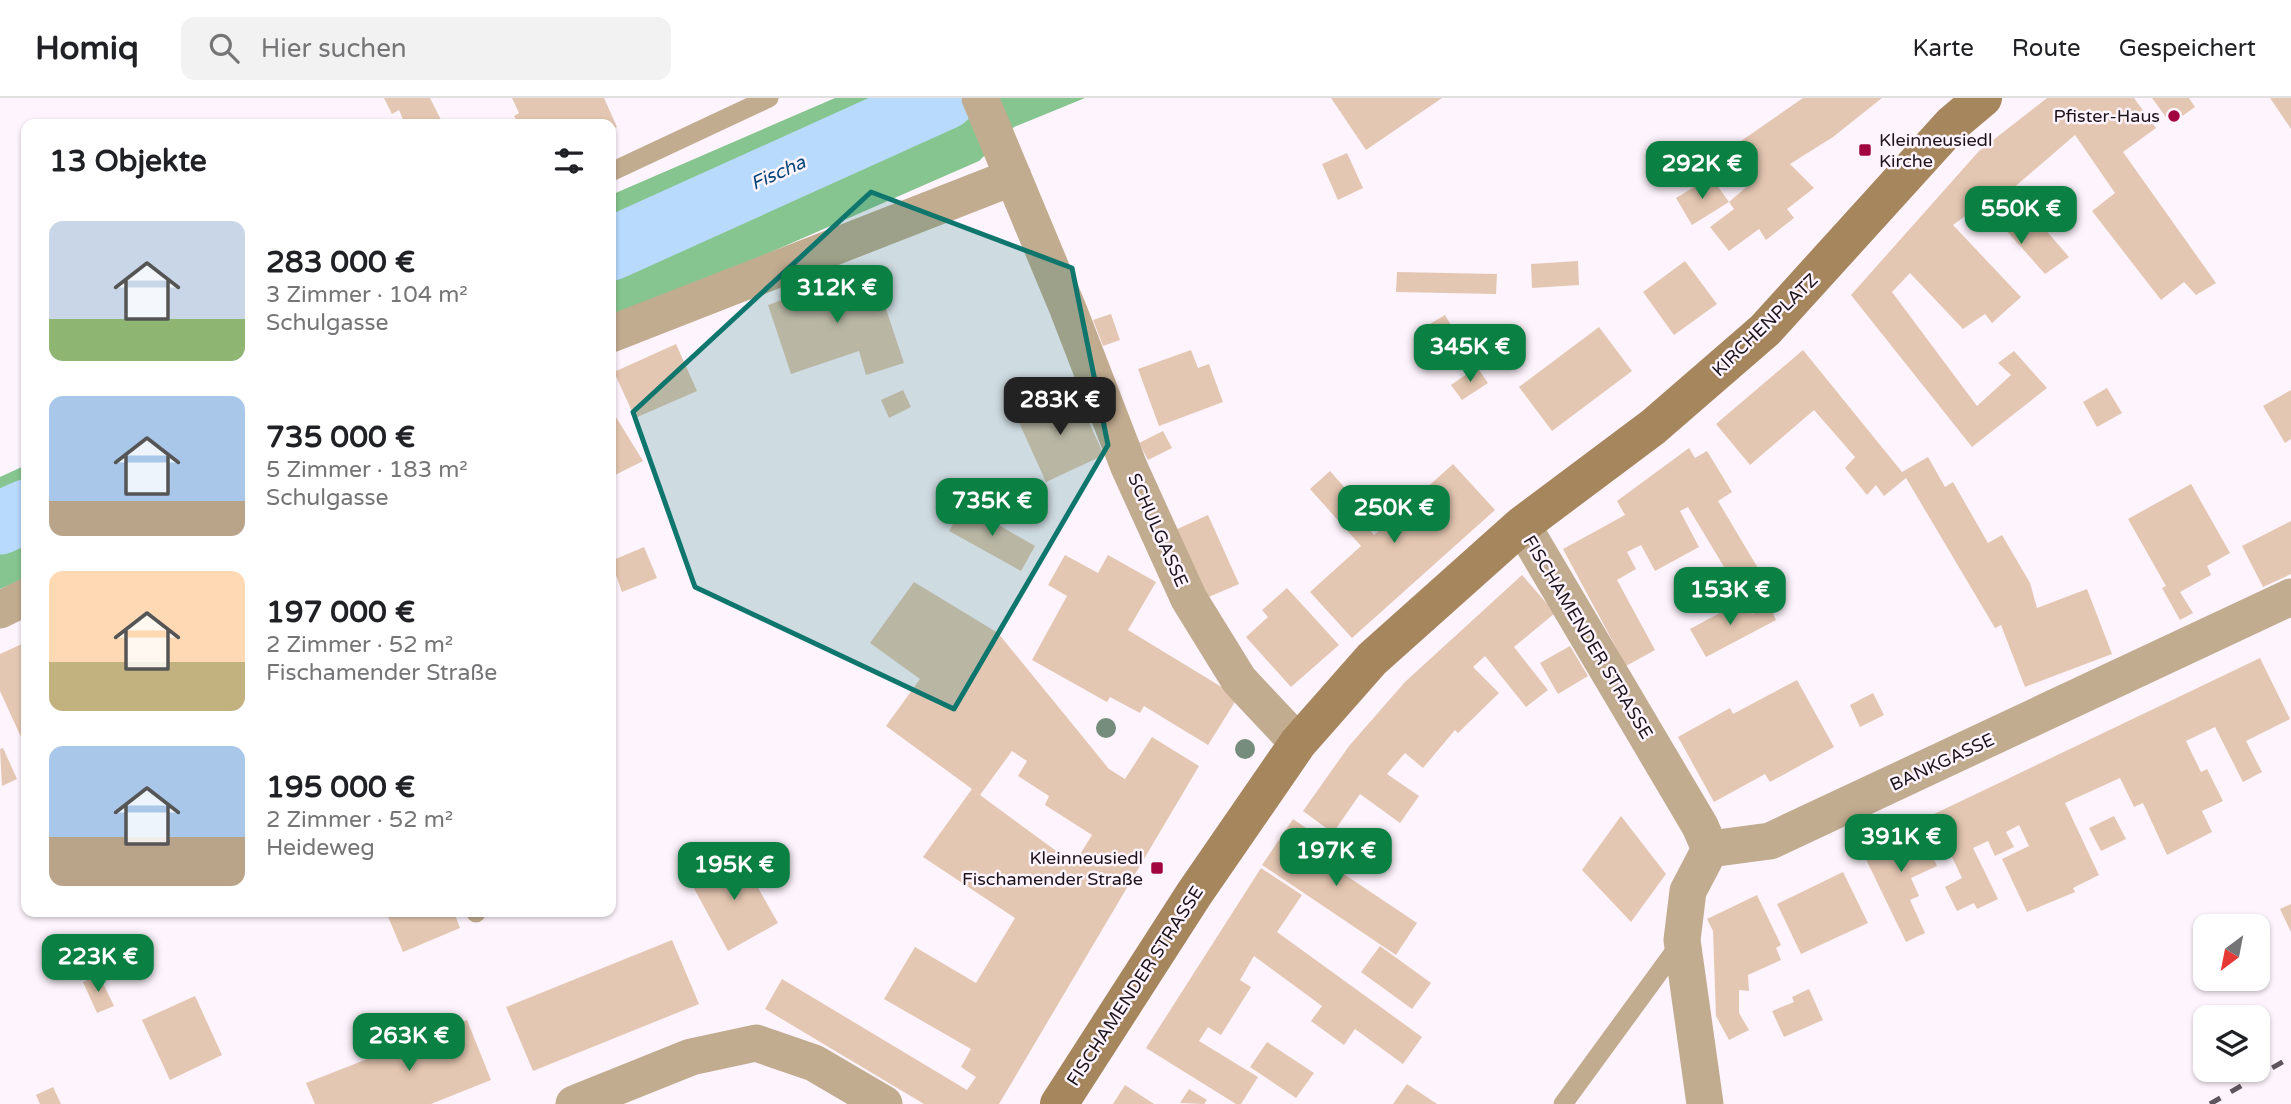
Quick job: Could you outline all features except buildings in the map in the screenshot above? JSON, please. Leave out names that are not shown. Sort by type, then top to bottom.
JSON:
[{"type":"main road","name":"KIRCHENPLATZ","points":[[1522,525],[1653,427],[1765,330],[1952,124],[1983,98]]},
{"type":"main road","name":"FISCHAMENDER STRASSE","points":[[1059,1104],[1194,894],[1298,743],[1372,659],[1522,525]]},
{"type":"street","name":"SCHULGASSE","points":[[980,98],[1129,467],[1189,600],[1239,680],[1298,743]]},
{"type":"street","points":[[616,332],[1013,177]]},
{"type":"street","name":"FISCHAMENDER STRASSE","points":[[1522,525],[1693,814],[1710,849]]},
{"type":"street","name":"BANKGASSE","points":[[1710,849],[1770,841],[2291,597]]},
{"type":"street","points":[[0,610],[21,600]]},
{"type":"street","points":[[1705,1104],[1682,940],[1688,891],[1710,849]]},
{"type":"street","points":[[574,1104],[691,1057],[756,1042],[814,1063],[884,1104]]},
{"type":"lane","points":[[616,170],[769,98]]},
{"type":"lane","points":[[1563,1104],[1682,940]]},
{"type":"highlighted area","points":[[871,192],[1072,268],[1108,445],[954,709],[695,587],[633,412]]},
{"type":"green space","points":[[835,98],[1085,98],[1014,127],[979,161],[616,320],[616,193]]},
{"type":"green space","points":[[21,467],[21,580],[0,589],[0,477]]},
{"type":"waterway","name":"Fischa","points":[[616,247],[945,98]]},
{"type":"waterway","name":"Fischa","points":[[0,523],[21,513]]},
{"type":"railway","points":[[2210,1104],[2291,1057]]},
{"type":"place","name":"Pfister-Haus","points":[[2174,116]]},
{"type":"place","name":"Kleinneusiedl Kirche","points":[[1865,150]]},
{"type":"place","name":"Kleinneusiedl Fischamender Straße","points":[[1157,868]]}]
